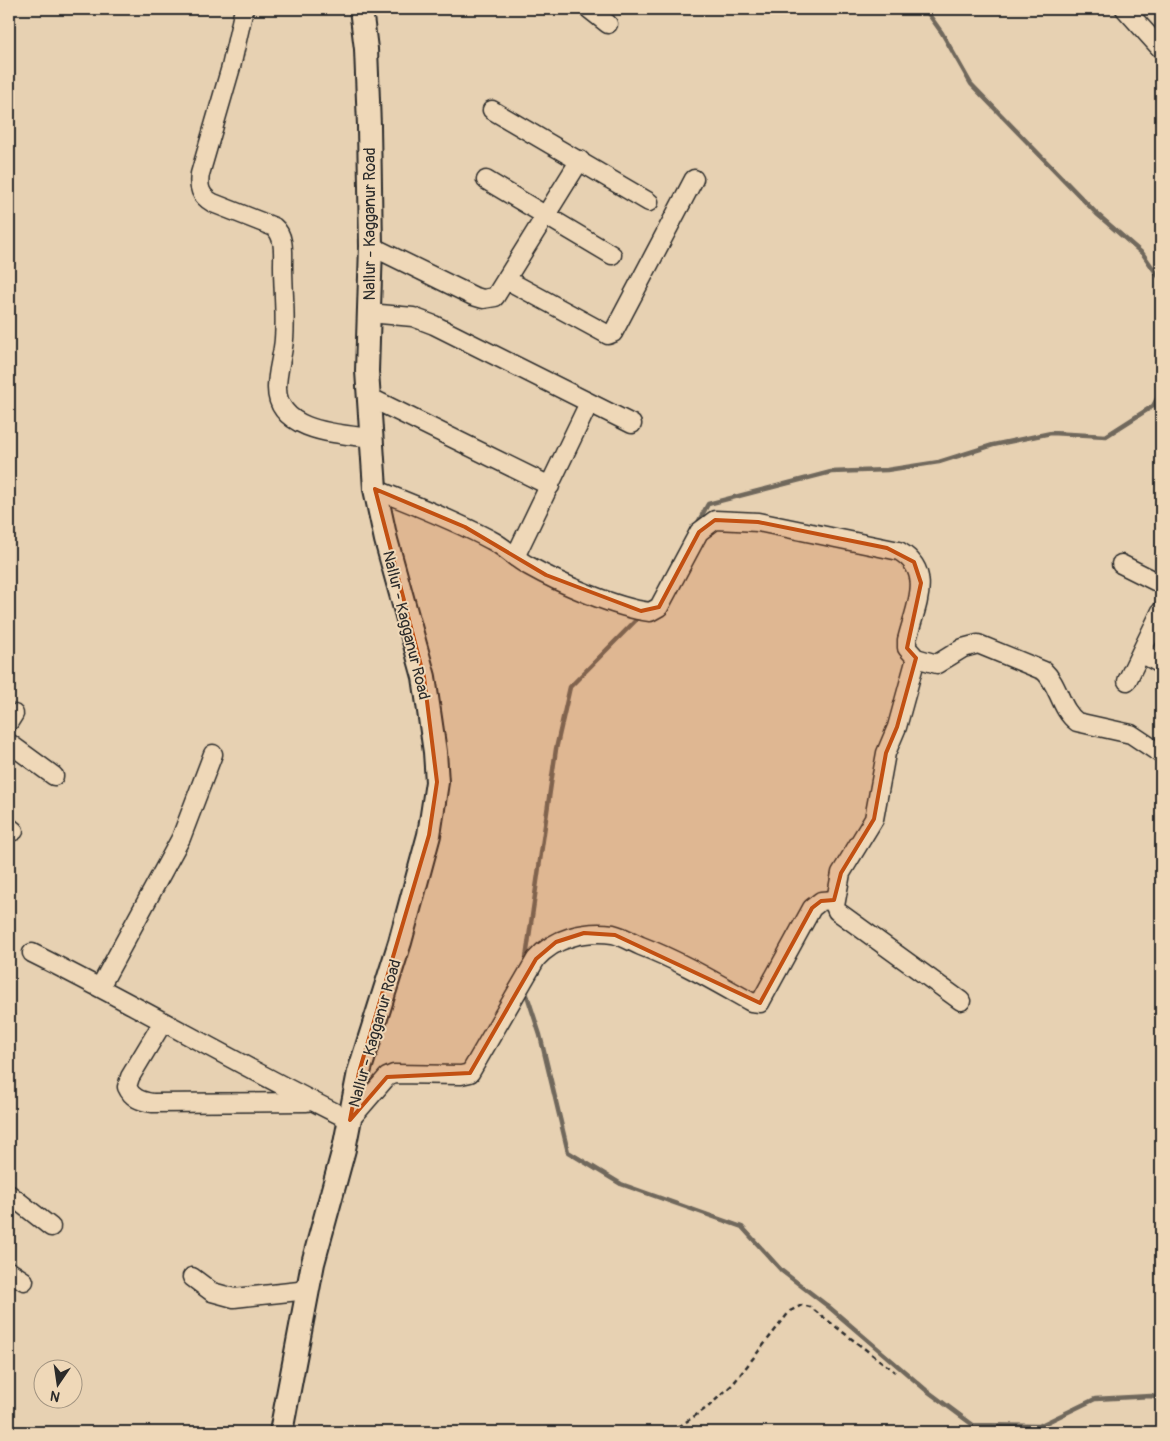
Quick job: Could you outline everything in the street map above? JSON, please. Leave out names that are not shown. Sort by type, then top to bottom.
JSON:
[{"type":"main road","name":"Nallur - Kagganur Road","points":[[281,1432],[312,1263],[344,1149],[360,1072],[400,942],[429,835],[437,782],[435,752],[424,677],[386,540],[375,489],[369,397],[370,246],[366,49],[361,9]]},
{"type":"street","points":[[244,9],[231,67],[200,174],[199,189],[206,200],[274,227],[279,231],[283,248],[284,338],[277,390],[284,411],[291,418],[314,428],[343,435],[372,438]]},
{"type":"street","points":[[589,9],[608,24]]},
{"type":"street","points":[[1125,9],[1161,49]]},
{"type":"street","points":[[492,110],[649,202]]},
{"type":"street","points":[[370,246],[483,299],[495,297],[580,160]]},
{"type":"street","points":[[507,280],[608,335],[613,333],[694,179]]},
{"type":"street","points":[[486,180],[612,255]]},
{"type":"street","points":[[369,313],[413,317],[434,325],[632,424]]},
{"type":"street","points":[[369,397],[550,486]]},
{"type":"street","points":[[515,557],[590,403]]},
{"type":"street","points":[[375,489],[494,541],[527,565],[554,578],[605,599],[650,612],[659,607],[699,532],[715,520],[758,522],[899,551],[914,562],[919,571],[920,583],[906,648],[916,658],[937,664],[963,648],[978,644],[1044,671],[1050,677],[1071,717],[1077,722],[1131,734],[1161,754]]},
{"type":"street","points":[[1121,564],[1161,584]]},
{"type":"street","points":[[1128,681],[1161,611]]},
{"type":"street","points":[[1141,653],[1161,664]]},
{"type":"street","points":[[916,658],[897,727],[886,753],[874,819],[842,873],[834,900],[837,911],[961,1001]]},
{"type":"street","points":[[9,743],[54,776]]},
{"type":"street","points":[[100,987],[181,838],[212,754]]},
{"type":"street","points":[[32,953],[100,987],[268,1080],[350,1120],[387,1077],[394,1074],[461,1075],[470,1073],[536,959],[544,949],[556,942],[584,933],[614,935],[672,959],[751,1002],[760,1003],[812,908],[821,902],[834,900]]},
{"type":"street","points":[[162,1022],[130,1077],[127,1087],[130,1094],[141,1101],[152,1103],[312,1102]]},
{"type":"street","points":[[9,1194],[51,1227]]},
{"type":"street","points":[[9,1271],[24,1281]]},
{"type":"street","points":[[192,1277],[212,1292],[234,1298],[308,1290]]},
{"type":"path","points":[[671,1432],[708,1407],[733,1384],[790,1312],[797,1307],[810,1307],[895,1372]]},
{"type":"highlighted area","points":[[375,489],[465,527],[546,575],[641,611],[659,607],[699,532],[715,520],[758,522],[887,548],[914,562],[921,583],[907,648],[916,658],[897,727],[886,753],[874,819],[841,873],[834,900],[821,901],[812,908],[760,1003],[615,935],[584,933],[556,942],[536,959],[470,1073],[387,1077],[350,1120],[359,1072],[429,835],[437,782],[424,677]]},
{"type":"waterway","points":[[925,9],[942,33],[971,84],[1097,214],[1143,254],[1161,280]]},
{"type":"waterway","points":[[696,526],[708,504],[831,472],[887,470],[939,462],[993,445],[1051,433],[1106,436],[1153,406],[1161,391]]},
{"type":"waterway","points":[[525,965],[556,749],[570,687],[641,615]]},
{"type":"waterway","points":[[525,989],[540,1035],[568,1152],[621,1184],[742,1227],[782,1271],[829,1307],[926,1390],[973,1425],[1039,1426],[1095,1399],[1151,1396],[1161,1399]]}]
